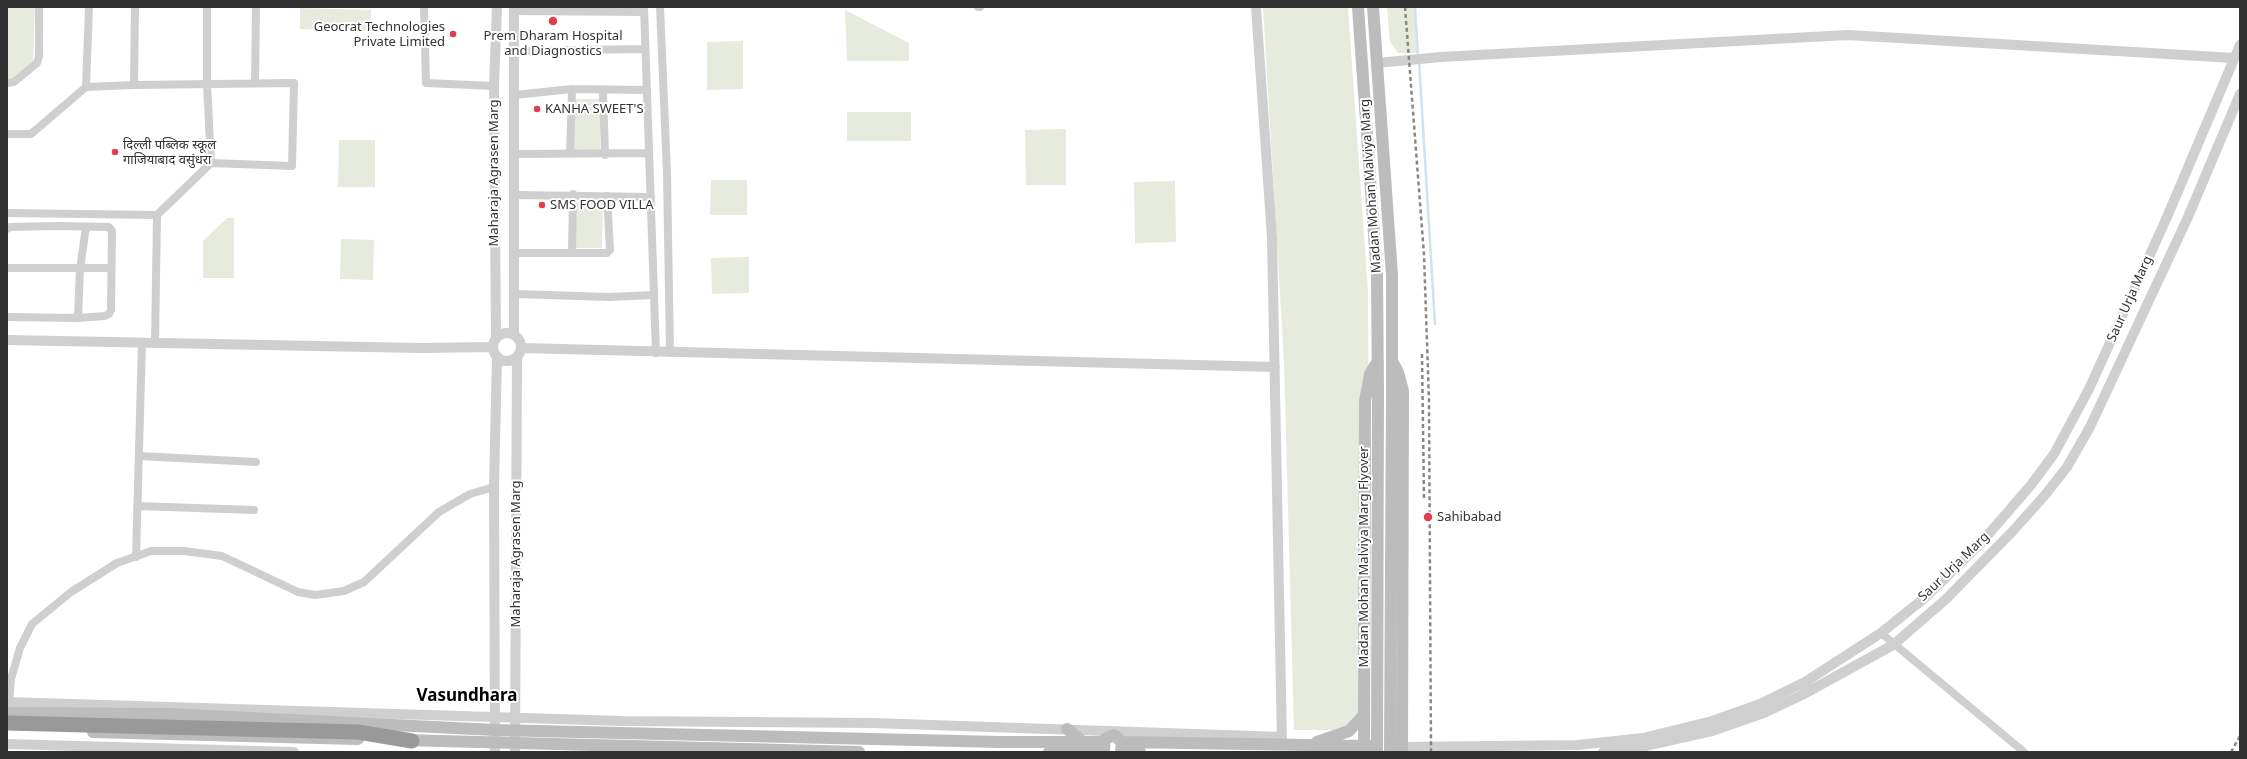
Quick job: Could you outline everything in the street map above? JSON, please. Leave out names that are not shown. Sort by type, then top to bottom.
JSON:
[{"type":"highway","points":[[7,723],[358,732],[412,740]]},
{"type":"main road","name":"Madan Mohan Malviya Marg","points":[[1358,7],[1377,277],[1378,361]]},
{"type":"main road","name":"Madan Mohan Malviya Marg","points":[[1373,7],[1392,275],[1393,364]]},
{"type":"main road","name":"Madan Mohan Malviya Marg Flyover","points":[[1377,752],[1378,361]]},
{"type":"main road","points":[[1364,749],[1366,400],[1370,374],[1378,361]]},
{"type":"main road","name":"Madan Mohan Malviya Marg Flyover","points":[[1390,752],[1393,364]]},
{"type":"main road","points":[[1121,748],[1282,741],[1308,745],[1364,749],[1402,749],[1403,391],[1398,372],[1393,364]]},
{"type":"main road","points":[[8,705],[168,714],[495,741],[859,752]]},
{"type":"main road","points":[[1308,745],[1349,731],[1364,716]]},
{"type":"main road","points":[[7,729],[163,736],[495,741]]},
{"type":"main road","points":[[1067,730],[1083,742]]},
{"type":"main road","points":[[1104,748],[1107,737],[1114,735],[1121,748],[1140,752]]},
{"type":"main road","points":[[515,742],[1083,742],[1104,748]]},
{"type":"main road","points":[[1048,752],[1104,748]]},
{"type":"street","points":[[7,83],[14,82],[37,63],[39,56],[39,7]]},
{"type":"street","points":[[86,87],[89,7]]},
{"type":"street","points":[[134,7],[134,85]]},
{"type":"street","points":[[207,7],[207,84],[211,163]]},
{"type":"street","points":[[255,82],[256,7]]},
{"type":"street","points":[[424,7],[426,83],[494,86]]},
{"type":"street","name":"Maharaja Agrasen Marg","points":[[495,741],[494,86],[497,7]]},
{"type":"street","points":[[660,7],[667,173],[670,353]]},
{"type":"street","points":[[494,488],[470,494],[439,512],[364,582],[344,591],[315,595],[298,592],[222,556],[184,551],[151,551],[117,563],[71,592],[32,624],[20,648],[11,678],[8,705],[515,717],[622,721],[873,723],[1067,730],[1282,741],[1272,238],[1256,7]]},
{"type":"street","points":[[514,9],[644,10],[656,353]]},
{"type":"street","name":"Maharaja Agrasen Marg","points":[[514,9],[516,154],[514,335]]},
{"type":"street","points":[[1377,63],[1419,59],[1848,35],[2234,58]]},
{"type":"street","name":"Saur Urja Marg","points":[[1402,749],[1578,745],[1644,738],[1712,721],[1760,704],[1805,682],[1881,633],[1927,596],[1974,549],[2031,485],[2054,454],[2089,389],[2170,211],[2240,45]]},
{"type":"street","points":[[514,51],[646,49]]},
{"type":"street","points":[[7,134],[31,134],[86,87],[255,82],[294,83],[292,166],[211,163],[157,215],[7,213]]},
{"type":"street","points":[[514,95],[572,89],[603,91],[647,90]]},
{"type":"street","points":[[570,154],[572,89]]},
{"type":"street","points":[[603,91],[605,155]]},
{"type":"street","name":"Saur Urja Marg","points":[[1603,752],[1645,746],[1712,731],[1764,713],[1802,695],[1893,645],[1966,580],[2045,495],[2066,467],[2090,427],[2188,217],[2240,94]]},
{"type":"street","points":[[516,154],[605,155],[649,153]]},
{"type":"street","points":[[515,195],[573,194],[650,197]]},
{"type":"street","points":[[572,252],[573,194]]},
{"type":"street","points":[[515,253],[609,252],[607,196]]},
{"type":"street","points":[[155,344],[157,215]]},
{"type":"street","points":[[7,229],[10,227],[112,228],[110,268],[111,310],[109,314],[105,316],[78,318],[7,317]]},
{"type":"street","points":[[78,318],[80,269],[86,227]]},
{"type":"street","points":[[7,268],[110,268]]},
{"type":"street","points":[[515,294],[609,297],[654,295]]},
{"type":"street","points":[[495,348],[503,333],[514,335],[519,340],[519,352]]},
{"type":"street","points":[[7,340],[155,344],[495,348],[505,360],[519,352],[670,353],[1275,367]]},
{"type":"street","points":[[136,556],[142,343]]},
{"type":"street","name":"Maharaja Agrasen Marg","points":[[515,742],[519,352]]},
{"type":"street","points":[[139,456],[256,462]]},
{"type":"street","points":[[2031,485],[2045,495]]},
{"type":"street","points":[[137,506],[254,510]]},
{"type":"street","points":[[1881,633],[1893,645],[2023,752]]},
{"type":"street","points":[[7,744],[294,752]]},
{"type":"shaded area","points":[[7,7],[35,7],[33,63],[8,81]]},
{"type":"shaded area","points":[[1263,7],[1348,7],[1368,292],[1370,687],[1361,712],[1351,725],[1334,730],[1294,730],[1284,363]]},
{"type":"shaded area","points":[[1387,7],[1414,7],[1417,53],[1398,53],[1390,42]]},
{"type":"shaded area","points":[[300,8],[371,10],[371,31],[300,29]]},
{"type":"shaded area","points":[[845,10],[909,43],[909,61],[847,61]]},
{"type":"shaded area","points":[[743,41],[743,89],[707,90],[707,42]]},
{"type":"shaded area","points":[[573,99],[600,99],[600,154],[573,154]]},
{"type":"shaded area","points":[[847,112],[911,112],[911,141],[847,141]]},
{"type":"shaded area","points":[[1066,129],[1066,185],[1026,185],[1025,130]]},
{"type":"shaded area","points":[[339,140],[375,140],[375,187],[338,187]]},
{"type":"shaded area","points":[[711,180],[747,180],[747,215],[710,215]]},
{"type":"shaded area","points":[[1175,181],[1176,242],[1135,243],[1134,182]]},
{"type":"shaded area","points":[[574,202],[603,203],[602,248],[573,248]]},
{"type":"shaded area","points":[[227,218],[234,218],[234,278],[203,278],[203,241]]},
{"type":"shaded area","points":[[341,239],[374,240],[373,280],[340,279]]},
{"type":"shaded area","points":[[749,257],[749,293],[712,294],[711,258]]},
{"type":"waterway","points":[[1415,7],[1418,56]]},
{"type":"waterway","points":[[1419,61],[1435,324]]},
{"type":"railway","points":[[1405,7],[1424,255],[1429,400],[1431,752]]},
{"type":"railway","points":[[1422,354],[1424,498]]},
{"type":"railway","points":[[2231,752],[2240,736]]},
{"type":"place","name":"Prem Dharam Hospital and Diagnostics","points":[[553,21]]},
{"type":"place","name":"Geocrat Technologies Private Limited","points":[[453,34]]},
{"type":"place","name":"KANHA SWEET'S","points":[[537,109]]},
{"type":"place","name":"दिल्ली पब्लिक स्कूल गाजियाबाद वसुंधरा","points":[[115,152]]},
{"type":"place","name":"SMS FOOD VILLA","points":[[542,205]]},
{"type":"place","name":"Sahibabad","points":[[1428,517]]},
{"type":"district","name":"Vasundhara","points":[[467,696]]}]
